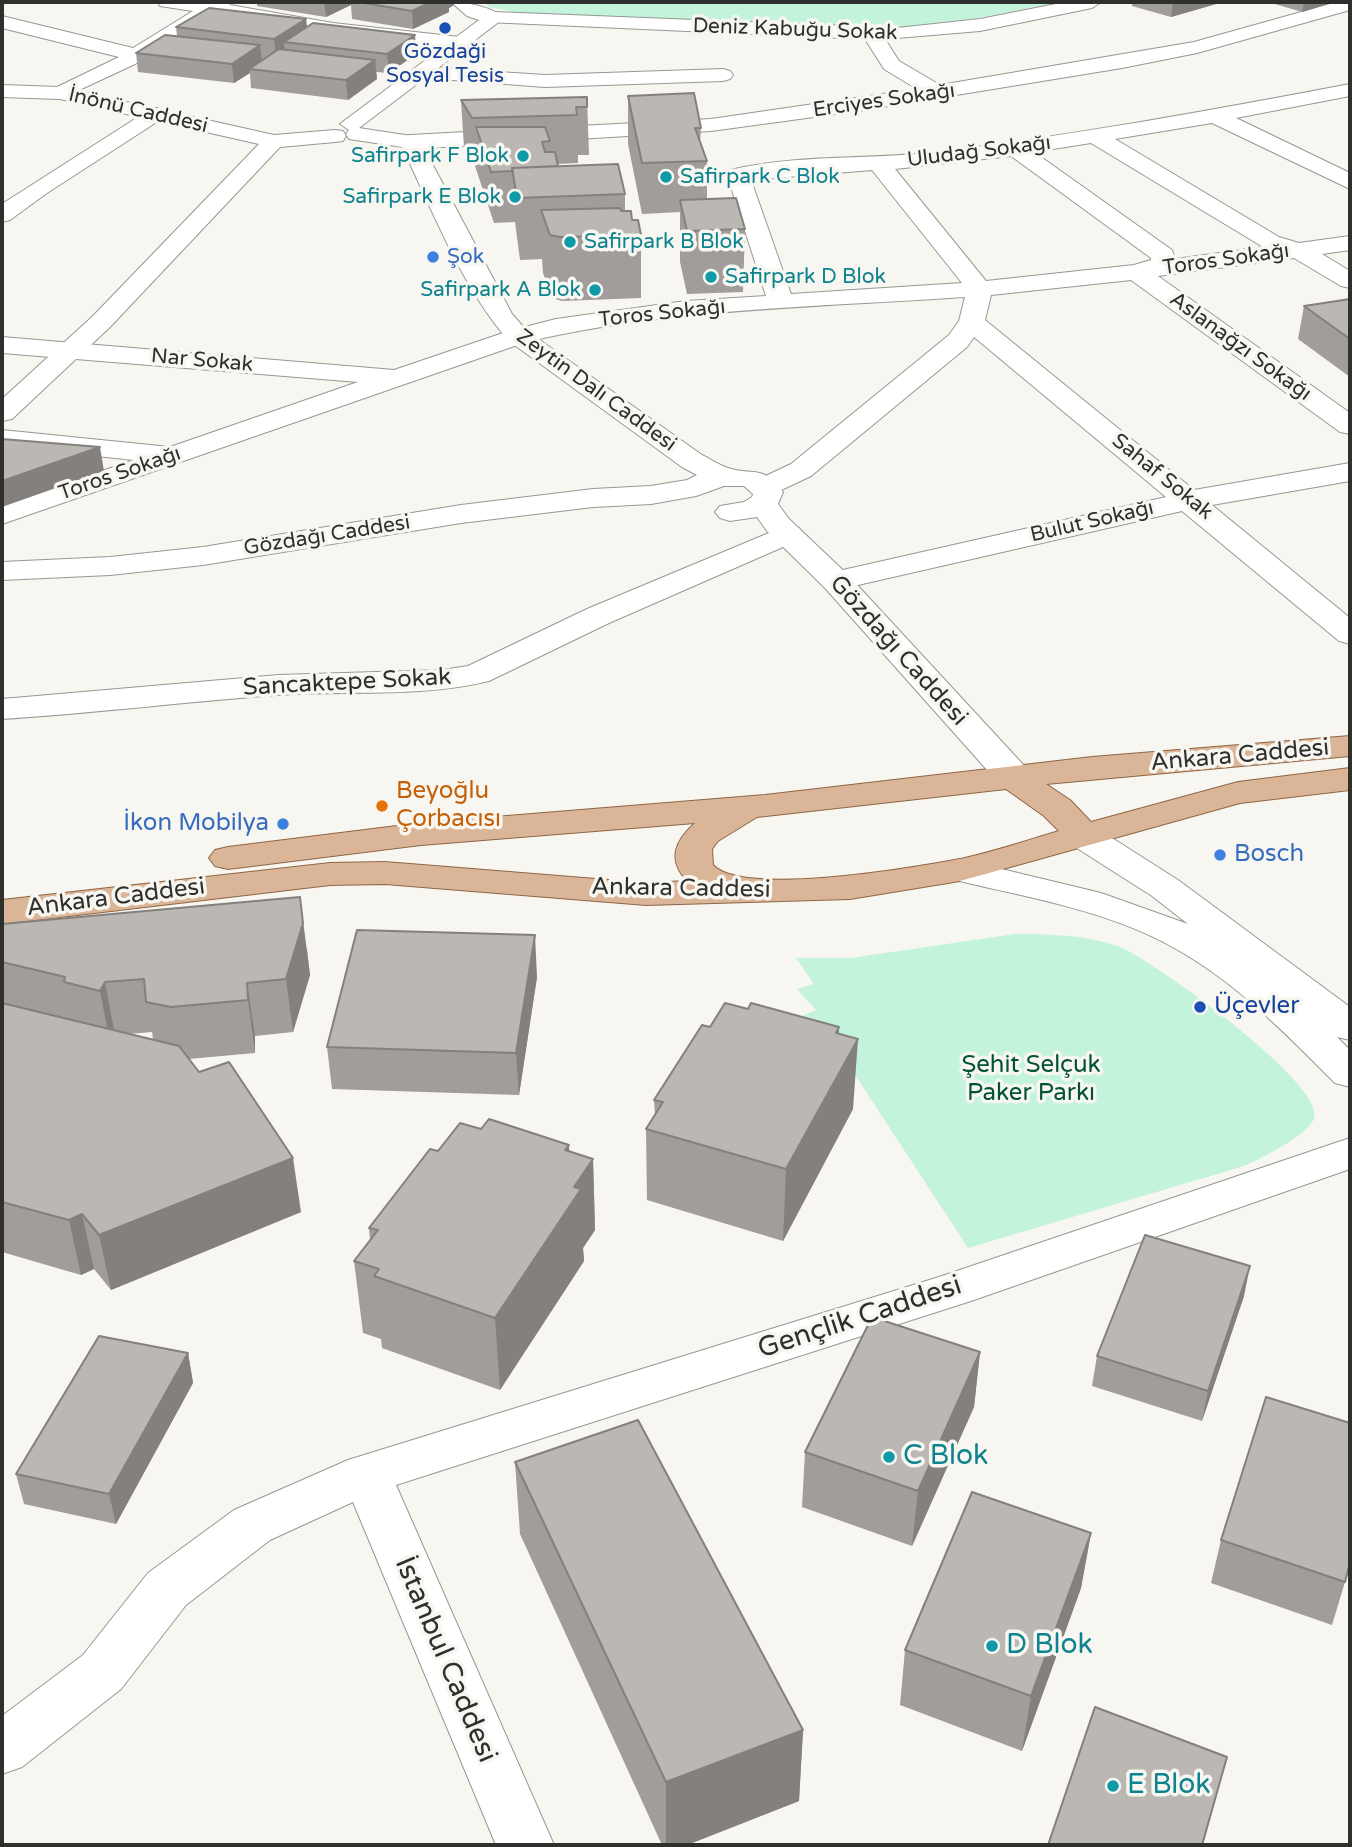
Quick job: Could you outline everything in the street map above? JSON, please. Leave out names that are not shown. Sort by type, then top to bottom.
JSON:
[{"type":"main road","name":"Ankara Caddesi","points":[[2,885],[421,834],[765,806],[1016,779],[1092,768],[1350,746]]},
{"type":"main road","points":[[1016,779],[1057,808],[1085,837]]},
{"type":"main road","name":"Ankara Caddesi","points":[[2,912],[330,874],[408,875],[646,894],[850,888],[960,870],[1238,793],[1350,779]]},
{"type":"main road","points":[[754,891],[721,886],[706,880],[694,867],[694,846],[706,831],[732,815],[765,806]]},
{"type":"street","points":[[166,2],[221,5],[333,29],[460,43]]},
{"type":"street","points":[[460,2],[474,12],[494,18]]},
{"type":"street","name":"Deniz Kabuğu Sokak","points":[[494,18],[897,34],[980,25],[1092,2]]},
{"type":"street","name":"Erciyes Sokağı","points":[[410,142],[612,132],[720,141],[938,93],[1198,47],[1350,4]]},
{"type":"street","points":[[60,93],[137,55],[221,5]]},
{"type":"street","points":[[343,130],[494,18]]},
{"type":"street","points":[[2,22],[137,55]]},
{"type":"street","points":[[872,34],[891,65],[938,93]]},
{"type":"street","points":[[419,74],[545,81],[723,75]]},
{"type":"street","name":"Uludağ Sokağı","points":[[738,174],[819,166],[879,164],[1016,149],[1215,116],[1350,90]]},
{"type":"street","name":"İnönü Caddesi","points":[[2,91],[60,93],[274,141],[343,130]]},
{"type":"street","points":[[1315,98],[1350,108]]},
{"type":"street","points":[[2,215],[39,188],[156,114]]},
{"type":"street","points":[[1215,116],[1350,182]]},
{"type":"street","points":[[343,130],[410,142]]},
{"type":"street","points":[[612,132],[616,158]]},
{"type":"street","points":[[1095,136],[1271,242],[1298,250],[1350,281]]},
{"type":"street","points":[[2,414],[71,350],[274,141]]},
{"type":"street","points":[[720,141],[738,174],[781,302]]},
{"type":"street","name":"Zeytin Dalı Caddesi","points":[[410,142],[487,294],[502,318],[519,336],[702,482]]},
{"type":"street","name":"Aslanağzı Sokağı","points":[[1016,149],[1163,255],[1163,264],[1136,272]]},
{"type":"street","points":[[879,164],[980,289],[972,322]]},
{"type":"street","name":"Toros Sokağı","points":[[2,515],[519,336],[594,320],[686,309],[980,289],[1136,272],[1350,243]]},
{"type":"street","name":"Aslanağzı Sokağı","points":[[1136,272],[1350,426]]},
{"type":"street","name":"Sahaf Sokak","points":[[972,322],[1350,634]]},
{"type":"street","name":"Sancaktepe Sokak","points":[[2,709],[279,685],[442,680],[477,674],[598,615],[773,512],[801,470],[958,341],[972,322]]},
{"type":"street","name":"Nar Sokak","points":[[2,345],[402,378]]},
{"type":"street","points":[[2,438],[175,455]]},
{"type":"street","name":"Bulut Sokağı","points":[[836,581],[1190,500],[1350,472]]},
{"type":"street","name":"Gözdağı Caddesi","points":[[2,571],[110,566],[203,556],[461,514],[593,498],[651,495],[702,482],[748,478],[773,512],[1016,779]]},
{"type":"street","name":"Gözdağı Caddesi","points":[[702,482],[706,508],[730,512],[773,512]]},
{"type":"street","points":[[1085,837],[1165,888],[1350,1027]]},
{"type":"street","points":[[960,870],[1070,898],[1162,926],[1199,946],[1251,982],[1350,1073]]},
{"type":"street","name":"Gençlik Caddesi","points":[[2,1749],[102,1672],[167,1589],[252,1525],[366,1475],[955,1289],[1350,1153]]},
{"type":"street","name":"İstanbul Caddesi","points":[[366,1475],[525,1845]]},
{"type":"green space","points":[[483,2],[1067,2],[948,23],[876,30],[535,16],[489,7]]},
{"type":"green space","name":"Şehit Selçuk Paker Parkı","points":[[1015,934],[1095,940],[1120,947],[1138,957],[1199,998],[1268,1054],[1295,1080],[1311,1103],[1314,1119],[1292,1140],[1244,1166],[968,1248],[833,1041],[783,1024],[816,1010],[797,989],[814,984],[796,958],[851,958]]},
{"type":"building","points":[[358,2],[431,2],[412,11]]},
{"type":"building","points":[[209,8],[306,19],[274,39],[176,27]]},
{"type":"building","points":[[313,23],[415,35],[387,54],[284,42]]},
{"type":"building","points":[[165,35],[260,45],[232,64],[136,53]]},
{"type":"building","points":[[279,49],[375,60],[346,80],[249,69]]},
{"type":"building","points":[[694,93],[701,128],[695,128],[707,161],[642,163],[628,96]]},
{"type":"building","points":[[587,97],[587,107],[576,107],[577,115],[472,118],[461,100]]},
{"type":"building","points":[[476,127],[545,127],[550,141],[542,142],[545,152],[555,152],[558,166],[512,168],[513,171],[491,172]]},
{"type":"building","points":[[618,164],[625,194],[517,198],[512,168]]},
{"type":"building","points":[[736,198],[745,229],[687,231],[680,200]]},
{"type":"building","points":[[620,208],[621,211],[631,211],[632,220],[638,220],[641,235],[550,235],[541,210]]},
{"type":"building","points":[[1350,299],[1350,339],[1304,306]]},
{"type":"building","points":[[2,439],[100,447],[2,481]]},
{"type":"building","points":[[300,897],[303,923],[286,979],[247,983],[248,1000],[171,1007],[146,1002],[144,979],[105,982],[100,991],[64,982],[65,977],[2,962],[2,924]]},
{"type":"building","points":[[357,930],[535,935],[516,1053],[327,1047]]},
{"type":"building","points":[[2,1003],[179,1046],[199,1072],[229,1062],[293,1158],[99,1235],[82,1214],[69,1220],[2,1202]]},
{"type":"building","points":[[725,1003],[748,1009],[751,1003],[839,1027],[836,1033],[858,1039],[786,1169],[646,1129],[663,1102],[654,1100],[702,1025],[710,1027]]},
{"type":"building","points":[[489,1119],[569,1145],[565,1150],[593,1159],[574,1187],[581,1189],[495,1318],[374,1276],[379,1269],[354,1261],[378,1230],[369,1228],[430,1149],[438,1151],[460,1123],[481,1129]]},
{"type":"building","points":[[1145,1235],[1250,1266],[1208,1391],[1097,1356]]},
{"type":"building","points":[[872,1317],[980,1352],[918,1491],[805,1452]]},
{"type":"building","points":[[99,1336],[188,1353],[109,1494],[16,1474]]},
{"type":"building","points":[[1266,1397],[1350,1423],[1350,1562],[1345,1582],[1221,1540]]},
{"type":"building","points":[[638,1420],[803,1730],[666,1782],[515,1462]]},
{"type":"building","name":"D Blok","points":[[972,1492],[1091,1533],[1031,1696],[905,1650]]},
{"type":"building","points":[[1095,1707],[1227,1757],[1202,1845],[1048,1845]]},
{"type":"place","name":"Gözdaği Sosyal Tesi̇s","points":[[445,28]]},
{"type":"place","name":"Safirpark F Blok","points":[[523,156]]},
{"type":"place","name":"Safirpark C Blok","points":[[666,177]]},
{"type":"place","name":"Safirpark E Blok","points":[[515,197]]},
{"type":"place","name":"Safirpark B Blok","points":[[570,242]]},
{"type":"place","name":"Şok","points":[[433,257]]},
{"type":"place","name":"Safirpark D Blok","points":[[711,277]]},
{"type":"place","name":"Safirpark A Blok","points":[[595,290]]},
{"type":"place","name":"Beyoğlu Çorbacısı","points":[[382,806]]},
{"type":"place","name":"İkon Mobilya","points":[[283,824]]},
{"type":"place","name":"Bosch","points":[[1220,855]]},
{"type":"place","name":"Üçevler","points":[[1200,1007]]},
{"type":"place","name":"C Blok","points":[[889,1457]]},
{"type":"place","name":"D Blok","points":[[992,1646]]},
{"type":"place","name":"E Blok","points":[[1113,1786]]}]
